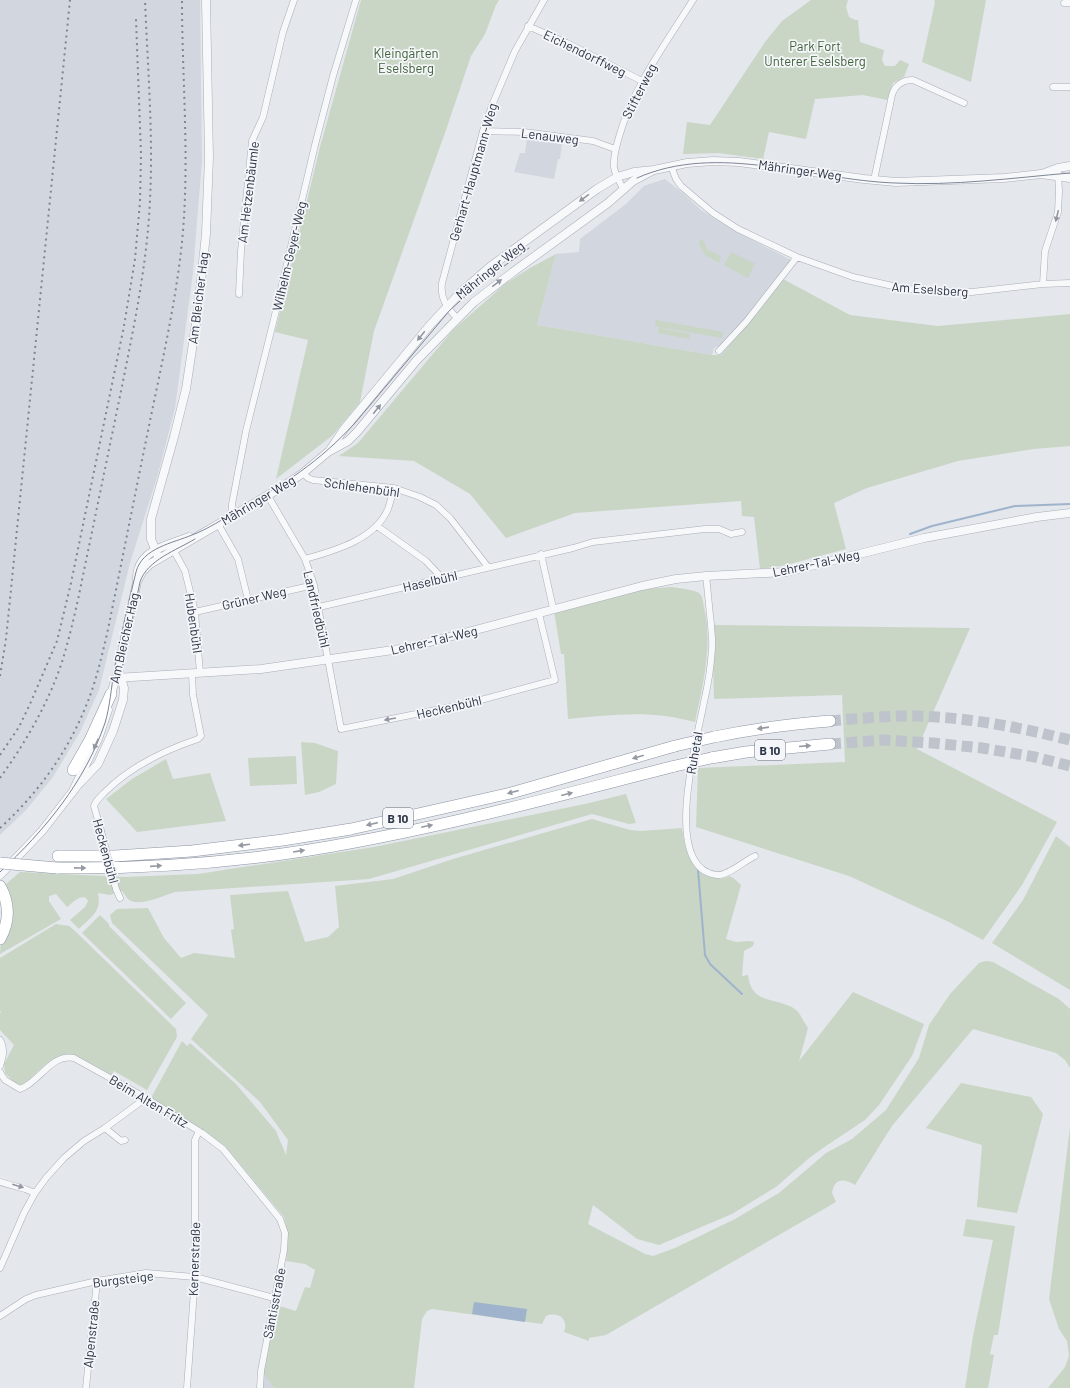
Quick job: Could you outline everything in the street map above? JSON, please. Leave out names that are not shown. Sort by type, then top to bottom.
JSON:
[{"type":"highway","points":[[73,770],[90,740],[111,694]]},
{"type":"highway","name":"B 10","points":[[58,856],[123,856],[192,850],[283,840],[351,829],[511,793],[675,746],[714,737],[784,725],[830,721]]},
{"type":"highway","name":"B 10","points":[[0,862],[56,868],[117,868],[194,863],[284,853],[348,843],[521,806],[711,758],[746,752],[830,744]]},
{"type":"highway","points":[[0,887],[8,908],[6,926],[0,939]]},
{"type":"street","name":"Am Bleicher Hag","points":[[72,793],[92,754],[107,713],[111,694],[118,678],[119,664],[140,563],[148,554],[155,551],[150,536],[151,519],[178,424],[187,383],[198,310],[206,234],[209,157],[206,0]]},
{"type":"street","name":"Am Hetzenbäumle","points":[[239,294],[241,251],[252,141],[263,117],[283,32],[294,0]]},
{"type":"street","name":"Wilhelm-Geyer-Weg","points":[[234,514],[232,511],[232,504],[246,431],[315,143],[356,0]]},
{"type":"street","name":"Gerhart-Hauptmann-Weg","points":[[446,306],[442,293],[442,280],[483,131],[515,51],[544,0]]},
{"type":"street","name":"Stifterweg","points":[[624,190],[617,177],[614,167],[615,149],[626,116],[642,81],[693,0]]},
{"type":"street","name":"Eichendorffweg","points":[[528,26],[567,43],[642,81]]},
{"type":"street","points":[[874,180],[892,95],[897,85],[908,80],[913,80],[964,103]]},
{"type":"street","points":[[1053,87],[1070,87]]},
{"type":"street","name":"Lenauweg","points":[[483,131],[524,132],[593,141],[615,149]]},
{"type":"street","name":"Mähringer Weg","points":[[328,452],[344,429],[446,306],[471,282],[600,186],[617,177],[634,172],[704,161],[739,162],[874,180],[920,182],[1041,174],[1070,178]]},
{"type":"street","name":"Am Eselsberg","points":[[671,166],[676,179],[681,186],[713,213],[738,229],[797,258],[852,277],[906,289],[972,292],[1043,284],[1070,283]]},
{"type":"street","name":"Mähringer Weg","points":[[1041,174],[1058,168],[1070,166]]},
{"type":"street","points":[[1043,284],[1045,251],[1058,212],[1058,168]]},
{"type":"street","name":"Mähringer Weg","points":[[159,559],[234,514],[268,496],[303,473],[328,452],[348,441],[416,361],[457,318],[492,287],[600,209],[633,181],[654,170]]},
{"type":"street","points":[[720,351],[746,322],[797,258]]},
{"type":"street","points":[[446,306],[457,318]]},
{"type":"street","name":"Schlehenbühl","points":[[303,473],[308,478],[313,480],[394,488],[420,497],[436,505],[450,518],[488,567]]},
{"type":"street","points":[[305,559],[339,549],[360,538],[377,526],[388,510],[394,488]]},
{"type":"street","name":"Landfriedbühl","points":[[268,496],[305,559],[314,585],[328,660]]},
{"type":"street","name":"Lehrer-Tal-Weg","points":[[118,678],[196,674],[261,668],[328,660],[406,648],[539,614],[553,608],[676,579],[786,572],[924,538],[1037,517],[1070,513]]},
{"type":"street","points":[[218,524],[238,559],[248,600]]},
{"type":"street","points":[[377,526],[426,561],[442,578]]},
{"type":"street","name":"Haselbühl","points":[[319,607],[541,554],[574,548],[593,542],[705,529],[719,529],[731,534],[742,532]]},
{"type":"street","name":"Mähringer Weg","points":[[155,551],[206,531]]},
{"type":"street","points":[[155,551],[159,559]]},
{"type":"street","name":"Hubenbühl","points":[[174,551],[185,571],[195,612],[196,674]]},
{"type":"street","points":[[541,554],[553,608]]},
{"type":"street","name":"Am Bleicher Hag","points":[[137,582],[144,570],[159,559]]},
{"type":"street","name":"Ruhetal","points":[[706,576],[712,646],[710,673],[698,727],[688,788],[686,825],[687,842],[689,851],[698,865],[704,870],[718,875],[729,871],[747,859],[755,856]]},
{"type":"street","name":"Grüner Weg","points":[[195,612],[314,585]]},
{"type":"street","name":"Heckenbühl","points":[[328,660],[341,729],[466,704],[555,680],[539,614]]},
{"type":"street","name":"Heckenbühl","points":[[120,898],[116,889],[94,806],[96,802],[119,779],[154,756],[198,739],[201,736],[193,695],[196,674]]},
{"type":"street","points":[[0,875],[42,831],[79,783],[96,766],[107,744],[124,697],[124,688],[118,678]]},
{"type":"street","points":[[0,1040],[3,1045],[4,1053],[0,1066]]},
{"type":"street","name":"Beim Alten Fritz","points":[[0,1072],[5,1080],[20,1089],[27,1087],[59,1059],[70,1057],[74,1058],[146,1098],[199,1131],[223,1149],[280,1219]]},
{"type":"street","points":[[0,1268],[14,1234],[34,1193],[46,1178],[64,1158],[84,1141],[106,1128],[146,1098]]},
{"type":"street","points":[[106,1128],[121,1141],[126,1140]]},
{"type":"street","name":"Kernerstraße","points":[[187,1388],[195,1277],[195,1140],[199,1131]]},
{"type":"street","points":[[0,1182],[34,1193]]},
{"type":"street","name":"Säntisstraße","points":[[260,1388],[261,1371],[284,1250],[285,1233],[280,1219]]},
{"type":"street","name":"Burgsteige","points":[[0,1316],[26,1299],[36,1295],[97,1281],[146,1274],[195,1277],[274,1298]]},
{"type":"street","name":"Alpenstraße","points":[[86,1388],[97,1281]]},
{"type":"shaded area","points":[[0,0],[200,0],[202,160],[193,272],[175,408],[158,474],[130,563],[99,690],[80,732],[53,777],[26,810],[0,835]]},
{"type":"shaded area","points":[[527,138],[562,144],[560,159],[558,159],[554,179],[514,172],[520,153],[525,153]]},
{"type":"shaded area","points":[[665,179],[701,210],[735,231],[791,260],[727,342],[714,348],[712,355],[537,325],[556,254],[579,252],[580,239],[626,204],[644,186]]},
{"type":"shaded area","points":[[263,1374],[274,1388],[262,1388]]},
{"type":"green space","name":"Kleingärten Eselsberg","points":[[361,0],[499,0],[485,34],[471,56],[374,331],[360,402],[333,435],[276,479],[308,340],[275,332],[320,147]]},
{"type":"green space","name":"Park Fort Unterer Eselsberg","points":[[811,0],[848,0],[846,7],[849,17],[858,20],[860,42],[884,50],[882,60],[885,66],[895,66],[900,60],[909,64],[904,77],[893,83],[887,100],[863,95],[815,99],[806,139],[769,132],[763,159],[718,153],[683,154],[687,122],[710,125],[765,42],[782,21]]},
{"type":"green space","points":[[934,0],[986,0],[971,82],[922,62],[935,2]]},
{"type":"green space","points":[[700,240],[704,241],[707,250],[721,256],[719,263],[705,255],[699,244]]},
{"type":"green space","points":[[731,252],[755,264],[748,278],[724,265]]},
{"type":"green space","points":[[556,254],[537,325],[712,355],[721,355],[748,324],[783,279],[850,315],[938,326],[1070,314],[1070,446],[1034,449],[958,461],[867,488],[834,503],[846,549],[786,565],[760,569],[754,517],[742,516],[741,501],[575,513],[506,538],[470,494],[414,461],[339,456],[358,443],[453,330],[505,284]]},
{"type":"green space","points":[[656,320],[723,332],[722,338],[665,328],[690,334],[689,339],[658,333],[659,327],[655,326]]},
{"type":"green space","points":[[672,587],[694,591],[700,594],[703,600],[707,622],[708,636],[706,665],[695,722],[669,716],[641,714],[568,719],[564,654],[561,654],[554,611],[643,589]]},
{"type":"green space","points":[[712,625],[970,628],[917,749],[1057,822],[1022,885],[983,940],[949,922],[849,876],[696,827],[698,768],[845,762],[842,695],[714,699]]},
{"type":"green space","points":[[301,742],[315,743],[338,751],[336,784],[319,792],[305,795]]},
{"type":"green space","points":[[296,756],[297,784],[250,786],[248,758]]},
{"type":"green space","points":[[166,759],[173,779],[210,773],[226,821],[137,832],[106,799],[132,779]]},
{"type":"green space","points":[[626,794],[636,823],[629,824],[592,814],[369,879],[175,892],[144,902],[137,902],[128,899],[122,891],[110,895],[98,893],[99,900],[97,910],[79,929],[70,920],[85,907],[88,901],[83,897],[67,907],[56,894],[49,896],[49,901],[61,919],[0,954],[5,885],[20,872],[124,877],[198,874],[374,847],[585,804]]},
{"type":"green space","points":[[592,819],[630,830],[641,831],[682,828],[687,853],[695,867],[708,876],[717,878],[725,878],[729,876],[733,877],[741,885],[726,939],[736,942],[754,942],[753,946],[744,951],[742,976],[748,975],[752,988],[758,995],[768,1000],[791,1007],[801,1016],[808,1028],[799,1061],[853,992],[924,1024],[912,1056],[879,1105],[865,1120],[808,1159],[776,1187],[732,1214],[659,1245],[637,1239],[593,1205],[588,1224],[645,1254],[653,1256],[675,1248],[735,1219],[779,1193],[826,1153],[852,1139],[886,1110],[919,1058],[929,1025],[950,994],[979,963],[986,961],[993,962],[1059,999],[1070,1009],[1070,1068],[1065,1060],[1056,1053],[973,1029],[892,1126],[855,1185],[843,1180],[835,1184],[832,1193],[836,1202],[606,1335],[589,1338],[589,1341],[564,1332],[564,1320],[558,1315],[546,1316],[542,1324],[432,1309],[427,1311],[422,1319],[414,1388],[274,1388],[263,1374],[276,1305],[296,1311],[305,1287],[310,1288],[315,1270],[305,1264],[286,1261],[287,1239],[284,1217],[225,1146],[151,1098],[182,1041],[187,1046],[190,1043],[236,1084],[276,1131],[286,1155],[288,1140],[260,1102],[191,1039],[208,1015],[112,923],[110,915],[117,909],[148,908],[164,938],[181,958],[194,953],[235,958],[231,930],[234,929],[230,895],[288,891],[305,942],[328,937],[339,927],[335,886],[393,879],[453,859]]},
{"type":"green space","points":[[1056,836],[1070,847],[1070,990],[992,943],[1023,900]]},
{"type":"green space","points":[[100,915],[109,924],[109,926],[186,1003],[171,1019],[82,933]]},
{"type":"green space","points":[[56,924],[69,926],[75,931],[176,1029],[177,1037],[147,1090],[114,1071],[112,1075],[75,1055],[69,1054],[58,1056],[53,1059],[27,1082],[20,1085],[14,1082],[5,1073],[4,1064],[14,1045],[0,1030],[0,958]]},
{"type":"green space","points":[[961,1083],[1031,1097],[1043,1114],[1017,1213],[977,1207],[982,1145],[926,1128]]},
{"type":"green space","points":[[1070,1127],[1070,1388],[1048,1388],[1065,1367],[1069,1356],[1067,1341],[1059,1329],[1049,1299]]},
{"type":"green space","points":[[966,1219],[1015,1226],[998,1335],[994,1335],[990,1354],[994,1355],[988,1388],[965,1388],[973,1336],[993,1240],[963,1236]]},
{"type":"water","points":[[474,1302],[527,1309],[525,1322],[472,1314]]},
{"type":"waterway","points":[[910,534],[932,526],[1015,506],[1070,504]]},
{"type":"waterway","points":[[698,870],[705,955],[710,964],[742,994]]},
{"type":"tunnel","points":[[830,721],[897,716],[937,717],[971,720],[1037,732],[1070,740]]},
{"type":"tunnel","points":[[830,744],[883,740],[933,743],[982,748],[1035,757],[1070,766]]},
{"type":"tram line","points":[[637,178],[668,168],[700,163],[732,163],[764,166],[863,180],[917,184],[982,181],[1070,173]]},
{"type":"tram line","points":[[0,872],[33,839],[62,804],[75,785],[97,745],[107,717],[119,647],[139,564],[151,552],[198,533],[215,524],[271,491],[315,461],[355,423],[450,310],[478,285],[529,248]]},
{"type":"tram line","points":[[120,678],[140,582],[144,574],[163,556],[195,539]]},
{"type":"railway","points":[[0,676],[6,639],[70,0]]},
{"type":"railway","points":[[0,778],[19,750],[44,706],[63,659],[79,594],[140,292],[148,229],[151,172],[145,0]]},
{"type":"railway","points":[[0,828],[16,813],[44,780],[68,744],[87,705],[107,634],[173,307],[182,242],[186,151],[182,0]]},
{"type":"railway","points":[[0,755],[19,727],[57,641],[71,583],[124,326],[135,259],[140,202],[141,154],[136,19]]}]
